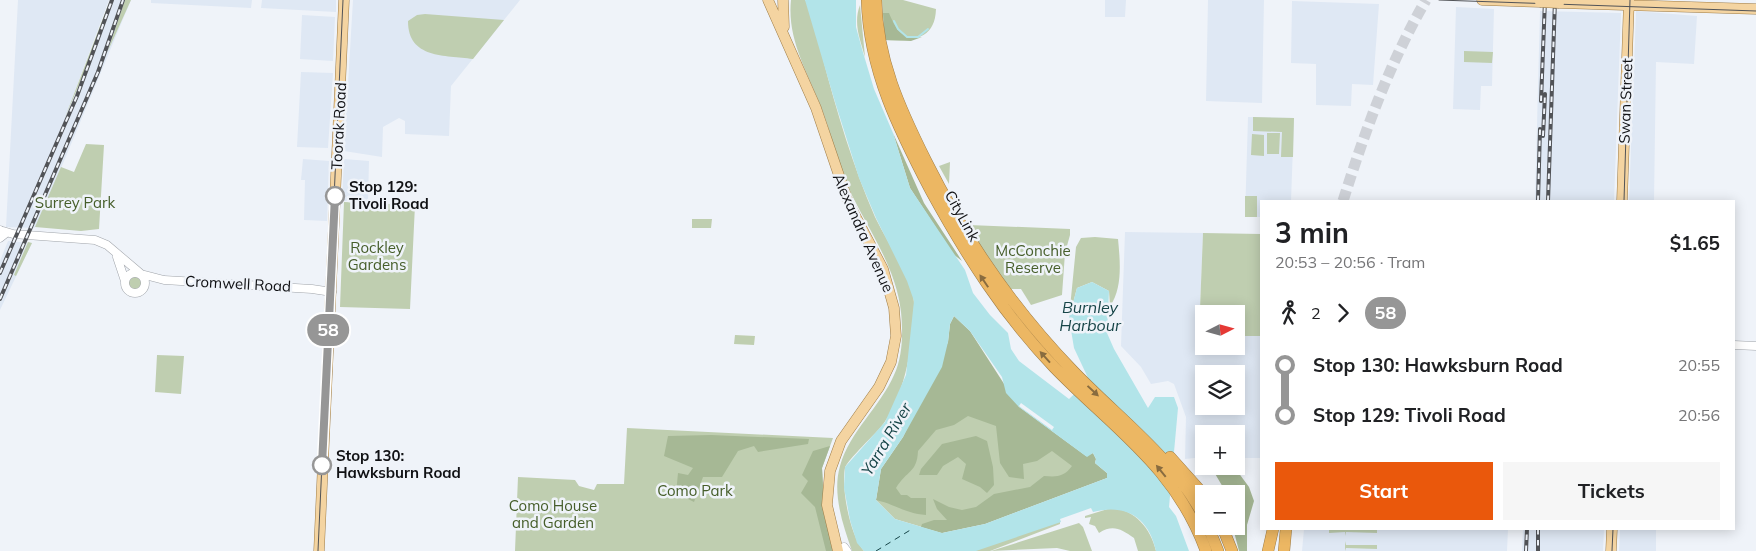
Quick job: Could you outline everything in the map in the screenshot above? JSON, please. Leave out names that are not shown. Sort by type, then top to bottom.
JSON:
[{"type":"highway","name":"CityLink","points":[[867,0],[873,55],[879,79],[894,118],[954,233],[988,287],[1019,318],[1064,377],[1151,459],[1175,489],[1188,511],[1206,551]]},
{"type":"highway","points":[[876,0],[883,56],[902,114],[963,231],[1019,318],[1195,486]]},
{"type":"highway","points":[[1183,475],[1195,499]]},
{"type":"highway","points":[[1268,551],[1273,530]]},
{"type":"highway","points":[[1284,551],[1286,530]]},
{"type":"highway","points":[[1212,535],[1218,551]]},
{"type":"highway","points":[[1226,535],[1232,551]]},
{"type":"main road","name":"Toorak Road","points":[[319,551],[344,0]]},
{"type":"main road","name":"Alexandra Avenue","points":[[768,0],[818,112],[848,202],[892,294],[896,323],[894,348],[886,374],[841,441],[830,471],[833,504],[844,550]]},
{"type":"main road","name":"Alexandra Avenue","points":[[784,0],[783,22],[788,45]]},
{"type":"main road","points":[[1482,0],[1559,3],[1629,2],[1756,9]]},
{"type":"main road","name":"Swan Street","points":[[1622,200],[1629,2]]},
{"type":"main road","points":[[1611,551],[1612,530]]},
{"type":"street","points":[[2,234],[80,238],[100,242],[140,274],[146,283],[142,290],[131,292],[125,282],[116,255]]},
{"type":"street","points":[[125,282],[131,273],[140,274]]},
{"type":"street","name":"Cromwell Road","points":[[140,274],[164,280],[332,289]]},
{"type":"street","name":"Cromwell Road","points":[[142,290],[164,280]]},
{"type":"street","points":[[1735,345],[1756,346]]},
{"type":"shaded area","points":[[18,0],[109,0],[64,120],[89,61],[110,0],[131,0],[37,226],[34,228],[6,227]]},
{"type":"shaded area","points":[[151,0],[252,0],[251,8],[151,3]]},
{"type":"shaded area","points":[[262,0],[336,0],[336,12],[261,8]]},
{"type":"shaded area","points":[[353,0],[520,0],[451,86],[449,136],[405,134],[405,121],[399,118],[383,127],[382,157],[344,151]]},
{"type":"shaded area","points":[[1105,0],[1126,0],[1125,17],[1105,17]]},
{"type":"shaded area","points":[[1208,0],[1264,0],[1262,103],[1206,101]]},
{"type":"shaded area","points":[[1292,1],[1379,4],[1373,85],[1352,84],[1351,106],[1316,105],[1316,64],[1291,63]]},
{"type":"shaded area","points":[[1456,7],[1494,9],[1492,86],[1481,86],[1480,110],[1453,109]]},
{"type":"shaded area","points":[[1540,11],[1621,13],[1614,200],[1535,200]]},
{"type":"shaded area","points":[[1636,11],[1697,16],[1694,64],[1656,62],[1654,200],[1629,200]]},
{"type":"shaded area","points":[[302,15],[335,17],[333,61],[300,59]]},
{"type":"shaded area","points":[[301,72],[333,73],[328,148],[297,147]]},
{"type":"shaded area","points":[[1248,117],[1294,118],[1291,200],[1260,200],[1260,217],[1245,217]]},
{"type":"shaded area","points":[[303,159],[329,161],[327,221],[304,220],[305,180],[301,180]]},
{"type":"shaded area","points":[[344,159],[369,161],[368,201],[342,201]]},
{"type":"shaded area","points":[[1125,232],[1203,233],[1200,305],[1195,305],[1195,355],[1245,355],[1245,336],[1260,336],[1260,458],[1245,458],[1245,425],[1195,425],[1195,458],[1185,459],[1186,417],[1174,384],[1168,381],[1151,384],[1141,367],[1121,346]]},
{"type":"shaded area","points":[[8,241],[32,243],[0,310],[0,261]]},
{"type":"shaded area","points":[[1304,530],[1508,530],[1507,551],[1302,551]]},
{"type":"shaded area","points":[[1523,530],[1604,530],[1603,551],[1522,551]]},
{"type":"shaded area","points":[[1620,530],[1656,530],[1656,551],[1619,551]]},
{"type":"green space","points":[[110,0],[89,61],[64,120]]},
{"type":"green space","points":[[125,0],[131,0],[107,53]]},
{"type":"green space","points":[[791,0],[805,0],[809,5],[846,139],[867,198],[913,294],[914,318],[910,349],[898,396],[884,423],[845,468],[844,487],[848,511],[855,535],[864,551],[852,551],[840,509],[837,487],[838,477],[845,453],[858,430],[888,387],[897,368],[902,344],[901,312],[898,295],[887,263],[848,187],[824,114],[799,54],[792,28]]},
{"type":"green space","points":[[882,0],[903,0],[936,9],[935,20],[926,33],[920,37],[904,40],[885,40]]},
{"type":"green space","points":[[860,5],[865,57],[857,25]]},
{"type":"green space","points":[[883,13],[889,13],[897,29],[905,35],[915,38],[922,37],[911,41],[885,40]]},
{"type":"green space","points":[[417,15],[504,20],[473,59],[440,55],[421,49],[414,42],[408,21]]},
{"type":"green space","points":[[1464,51],[1493,52],[1492,63],[1464,62]]},
{"type":"green space","points":[[1253,117],[1294,118],[1293,157],[1281,157],[1282,132],[1253,131]]},
{"type":"green space","points":[[893,133],[924,203],[962,261],[953,254],[910,188]]},
{"type":"green space","points":[[1267,133],[1280,133],[1279,154],[1267,154]]},
{"type":"green space","points":[[1252,134],[1264,135],[1264,156],[1251,155]]},
{"type":"green space","name":"Surrey Park","points":[[86,144],[104,145],[99,229],[81,231],[35,227],[61,167],[74,172]]},
{"type":"green space","points":[[950,162],[949,184],[939,166]]},
{"type":"green space","points":[[1245,196],[1257,196],[1257,217],[1245,217]]},
{"type":"green space","name":"Rockley Gardens","points":[[344,202],[415,205],[410,309],[340,307]]},
{"type":"green space","points":[[692,219],[712,219],[711,228],[692,228]]},
{"type":"green space","name":"McConchie Reserve","points":[[969,225],[1070,229],[1065,253],[1062,295],[1031,305],[1021,289],[1010,289],[968,228],[971,228]]},
{"type":"green space","points":[[1203,233],[1260,234],[1260,336],[1245,336],[1245,305],[1200,305]]},
{"type":"green space","points":[[1081,238],[1118,239],[1120,274],[1117,291],[1110,306],[1109,291],[1092,282],[1077,288],[1069,318],[1076,247]]},
{"type":"green space","points":[[28,242],[32,243],[16,276],[14,275]]},
{"type":"green space","points":[[136,274],[142,276],[144,282],[142,288],[136,290],[130,288],[128,282],[130,276]]},
{"type":"green space","points":[[954,316],[970,331],[1019,407],[1086,456],[1093,453],[1096,459],[1095,463],[1107,473],[1107,478],[985,524],[942,533],[921,527],[922,524],[934,520],[947,520],[937,509],[933,499],[949,507],[962,510],[976,507],[994,494],[1030,487],[1044,476],[1060,476],[1072,466],[1052,451],[1037,461],[1023,464],[1024,479],[1009,477],[1000,463],[996,426],[968,416],[954,425],[936,430],[918,451],[914,468],[896,488],[901,495],[907,495],[911,498],[926,498],[926,515],[912,513],[876,500],[881,469],[903,437],[948,342],[950,324]]},
{"type":"green space","points":[[735,335],[755,336],[754,345],[734,344]]},
{"type":"green space","points":[[157,355],[184,356],[181,394],[155,392]]},
{"type":"green space","points":[[934,383],[1019,407],[1095,463],[942,533],[895,519],[876,500]]},
{"type":"green space","name":"Como Park","points":[[627,428],[833,438],[822,468],[824,503],[834,551],[515,551],[518,477],[575,480],[579,486],[594,490],[597,484],[624,484]]},
{"type":"green space","points":[[711,435],[809,439],[808,444],[758,452],[754,446],[738,451],[722,477],[703,477],[694,502],[676,493],[678,473],[688,475],[693,468],[664,456],[668,436]]},
{"type":"green space","points":[[976,436],[987,441],[993,467],[994,485],[987,493],[980,487],[962,479],[966,464],[958,457],[943,466],[937,475],[919,475],[921,469],[942,444]]},
{"type":"green space","points":[[830,446],[822,468],[824,503],[834,551],[826,551],[815,507],[801,493],[808,481],[802,475],[813,451]]},
{"type":"green space","points":[[1216,475],[1240,475],[1249,487],[1254,501],[1247,525],[1247,551],[1239,551],[1235,535],[1245,535],[1245,485],[1222,485]]},
{"type":"green space","points":[[1111,508],[1127,512],[1141,522],[1150,535],[1156,551],[1138,551],[1134,538],[1117,529],[1104,530],[1099,533],[1095,526],[1089,524],[1091,517],[1085,518],[1085,516]]},
{"type":"green space","points":[[1060,519],[1060,524],[990,551],[962,551]]},
{"type":"green space","points":[[1079,523],[1083,527],[1092,551],[1070,551],[1057,548],[991,551]]},
{"type":"green space","points":[[1329,530],[1377,530],[1377,533],[1346,532],[1345,536],[1345,532],[1329,533]]},
{"type":"green space","points":[[1345,541],[1346,545],[1377,545],[1377,549],[1346,548],[1345,551]]},
{"type":"water","points":[[805,0],[856,0],[856,27],[862,49],[874,89],[893,133],[910,188],[965,270],[973,293],[990,315],[1008,333],[1011,349],[1019,361],[1069,399],[1089,380],[1074,348],[1069,318],[1077,288],[1092,282],[1109,291],[1107,333],[1114,349],[1148,408],[1155,397],[1174,397],[1178,408],[1169,507],[1176,516],[1189,551],[1156,551],[1148,530],[1134,516],[1116,510],[1093,512],[1091,508],[1060,519],[1061,522],[976,551],[864,551],[857,543],[850,520],[844,488],[845,467],[885,422],[906,375],[914,301],[907,281],[859,178]],"holes":[[[954,316],[970,331],[1002,377],[1006,393],[1019,407],[1087,457],[1093,453],[1096,459],[1095,463],[1107,473],[1107,478],[985,524],[942,533],[895,519],[876,500],[881,469],[903,437],[942,367],[950,324]]]},
{"type":"pier","points":[[1021,403],[1054,427],[1052,430],[1019,406]]},
{"type":"waterway","points":[[894,21],[898,29],[907,37],[918,37],[928,29]]},
{"type":"ferry route","points":[[876,551],[912,529]]},
{"type":"tunnel","points":[[1343,200],[1360,149],[1389,73],[1426,0]]},
{"type":"tram line","points":[[318,551],[343,0]]},
{"type":"tram line","points":[[1439,0],[1756,11]]},
{"type":"tram line","points":[[1624,200],[1630,0]]},
{"type":"tram line","name":"58","points":[[322,465],[335,196]]},
{"type":"tram line","points":[[1612,551],[1613,530]]},
{"type":"railway","points":[[0,273],[77,96],[112,0]]},
{"type":"railway","points":[[0,299],[98,72],[123,0]]},
{"type":"railway","points":[[1541,101],[1545,0]]},
{"type":"railway","points":[[1548,200],[1555,0]]},
{"type":"railway","points":[[1543,136],[1545,94]]},
{"type":"railway","points":[[1538,200],[1540,129]]},
{"type":"railway","points":[[1526,551],[1527,530]]},
{"type":"railway","points":[[1538,530],[1538,551]]},
{"type":"place","name":"Stop 129: Tivoli Road","points":[[335,196]]},
{"type":"place","name":"Stop 130: Hawksburn Road","points":[[322,465]]},
{"type":"water label","name":"Burnley Harbour","points":[[1090,316]]},
{"type":"water label","name":"Yarra River","points":[[886,439]]},
{"type":"park label","name":"Como House and Garden","points":[[553,514]]}]
